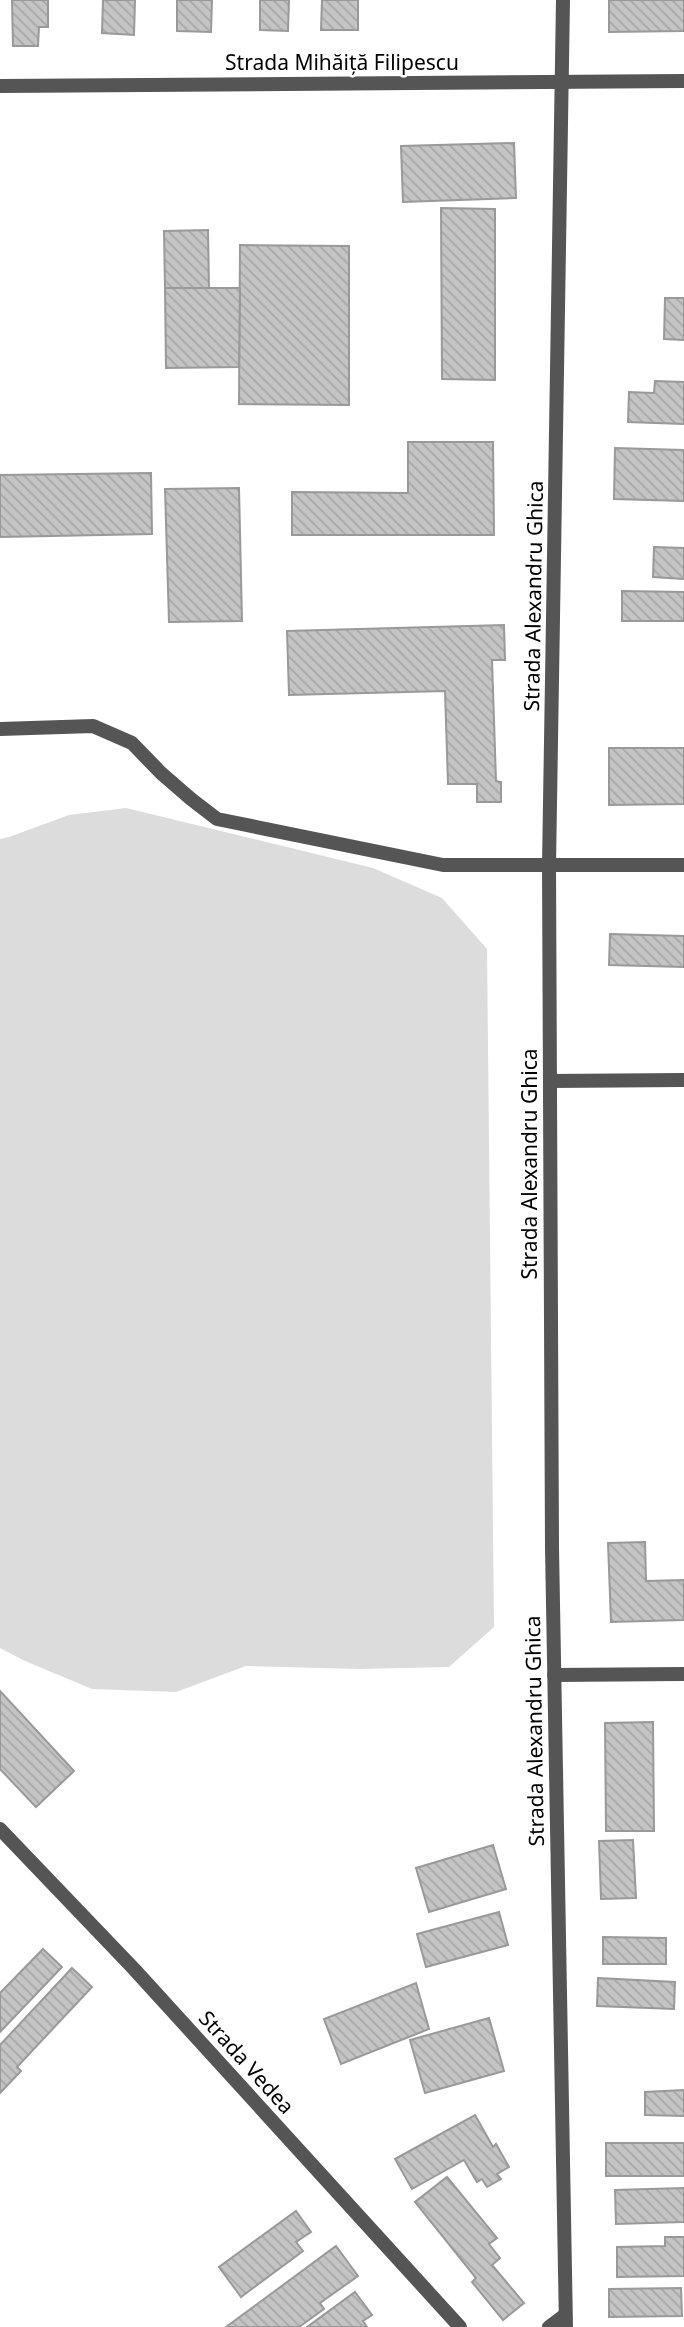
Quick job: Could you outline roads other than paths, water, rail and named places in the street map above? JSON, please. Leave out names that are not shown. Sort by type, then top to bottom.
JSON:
[{"type":"street","name":"Strada Alexandru Ghica","points":[[562,0],[549,865],[554,1675],[566,2321]]},
{"type":"street","name":"Strada Mihăiță Filipescu","points":[[0,86],[684,81]]},
{"type":"street","points":[[0,729],[93,726],[132,743],[181,790],[218,819],[443,865],[684,865]]},
{"type":"street","points":[[550,1080],[684,1080]]},
{"type":"street","points":[[554,1675],[684,1674]]},
{"type":"street","name":"Strada Vedea","points":[[0,1829],[134,1969],[460,2327]]},
{"type":"street","points":[[549,2327],[566,2321]]}]
